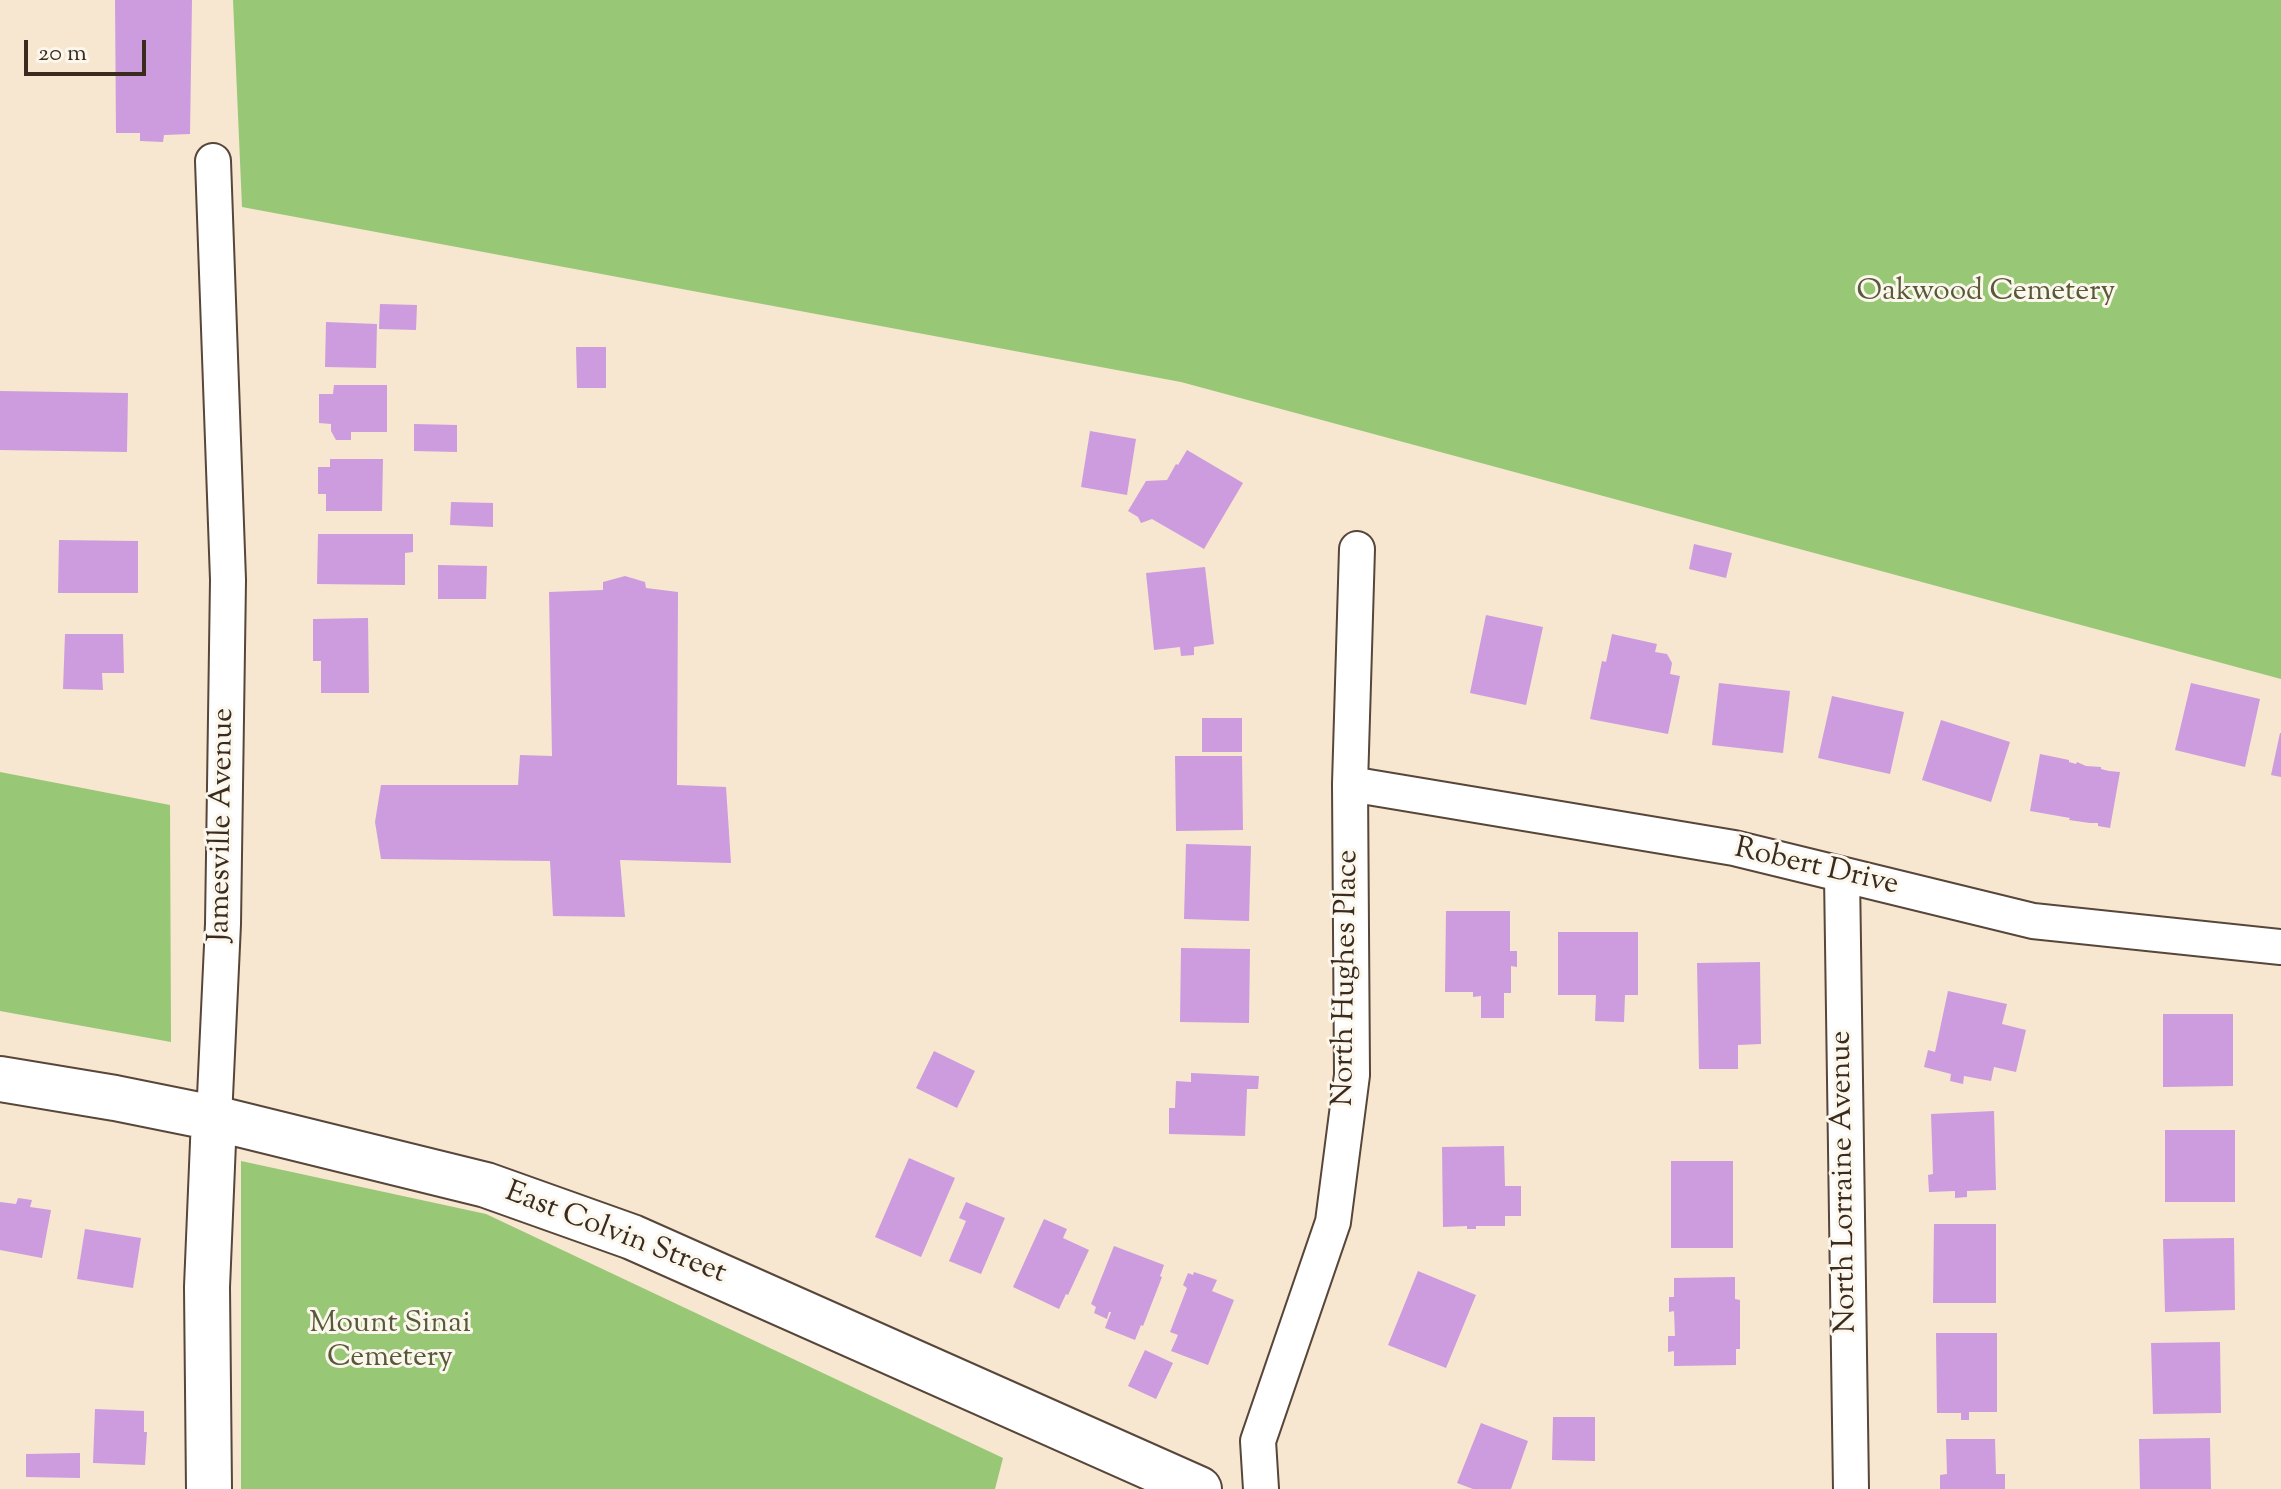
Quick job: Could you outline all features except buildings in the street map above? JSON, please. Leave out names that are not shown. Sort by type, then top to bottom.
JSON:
[{"type":"street","name":"Jamesville Avenue","points":[[209,1489],[207,1287],[223,924],[228,580],[213,161]]},
{"type":"street","name":"North Hughes Place","points":[[1261,1489],[1258,1441],[1333,1222],[1352,1075],[1350,784],[1357,549]]},
{"type":"street","name":"Robert Drive","points":[[1350,784],[1734,848],[2033,921],[2281,947]]},
{"type":"street","name":"North Lorraine Avenue","points":[[1842,875],[1851,1489]]},
{"type":"street","name":"East Colvin Street","points":[[0,1079],[214,1118],[486,1185],[632,1237],[1199,1489]]},
{"type":"green space","name":"Oakwood Cemetery","points":[[233,0],[2281,0],[2281,679],[1181,382],[242,207]]},
{"type":"green space","points":[[0,772],[170,805],[171,1042],[0,1011]]},
{"type":"green space","name":"Mount Sinai Cemetery","points":[[241,1161],[486,1214],[1003,1458],[995,1489],[241,1489]]}]
